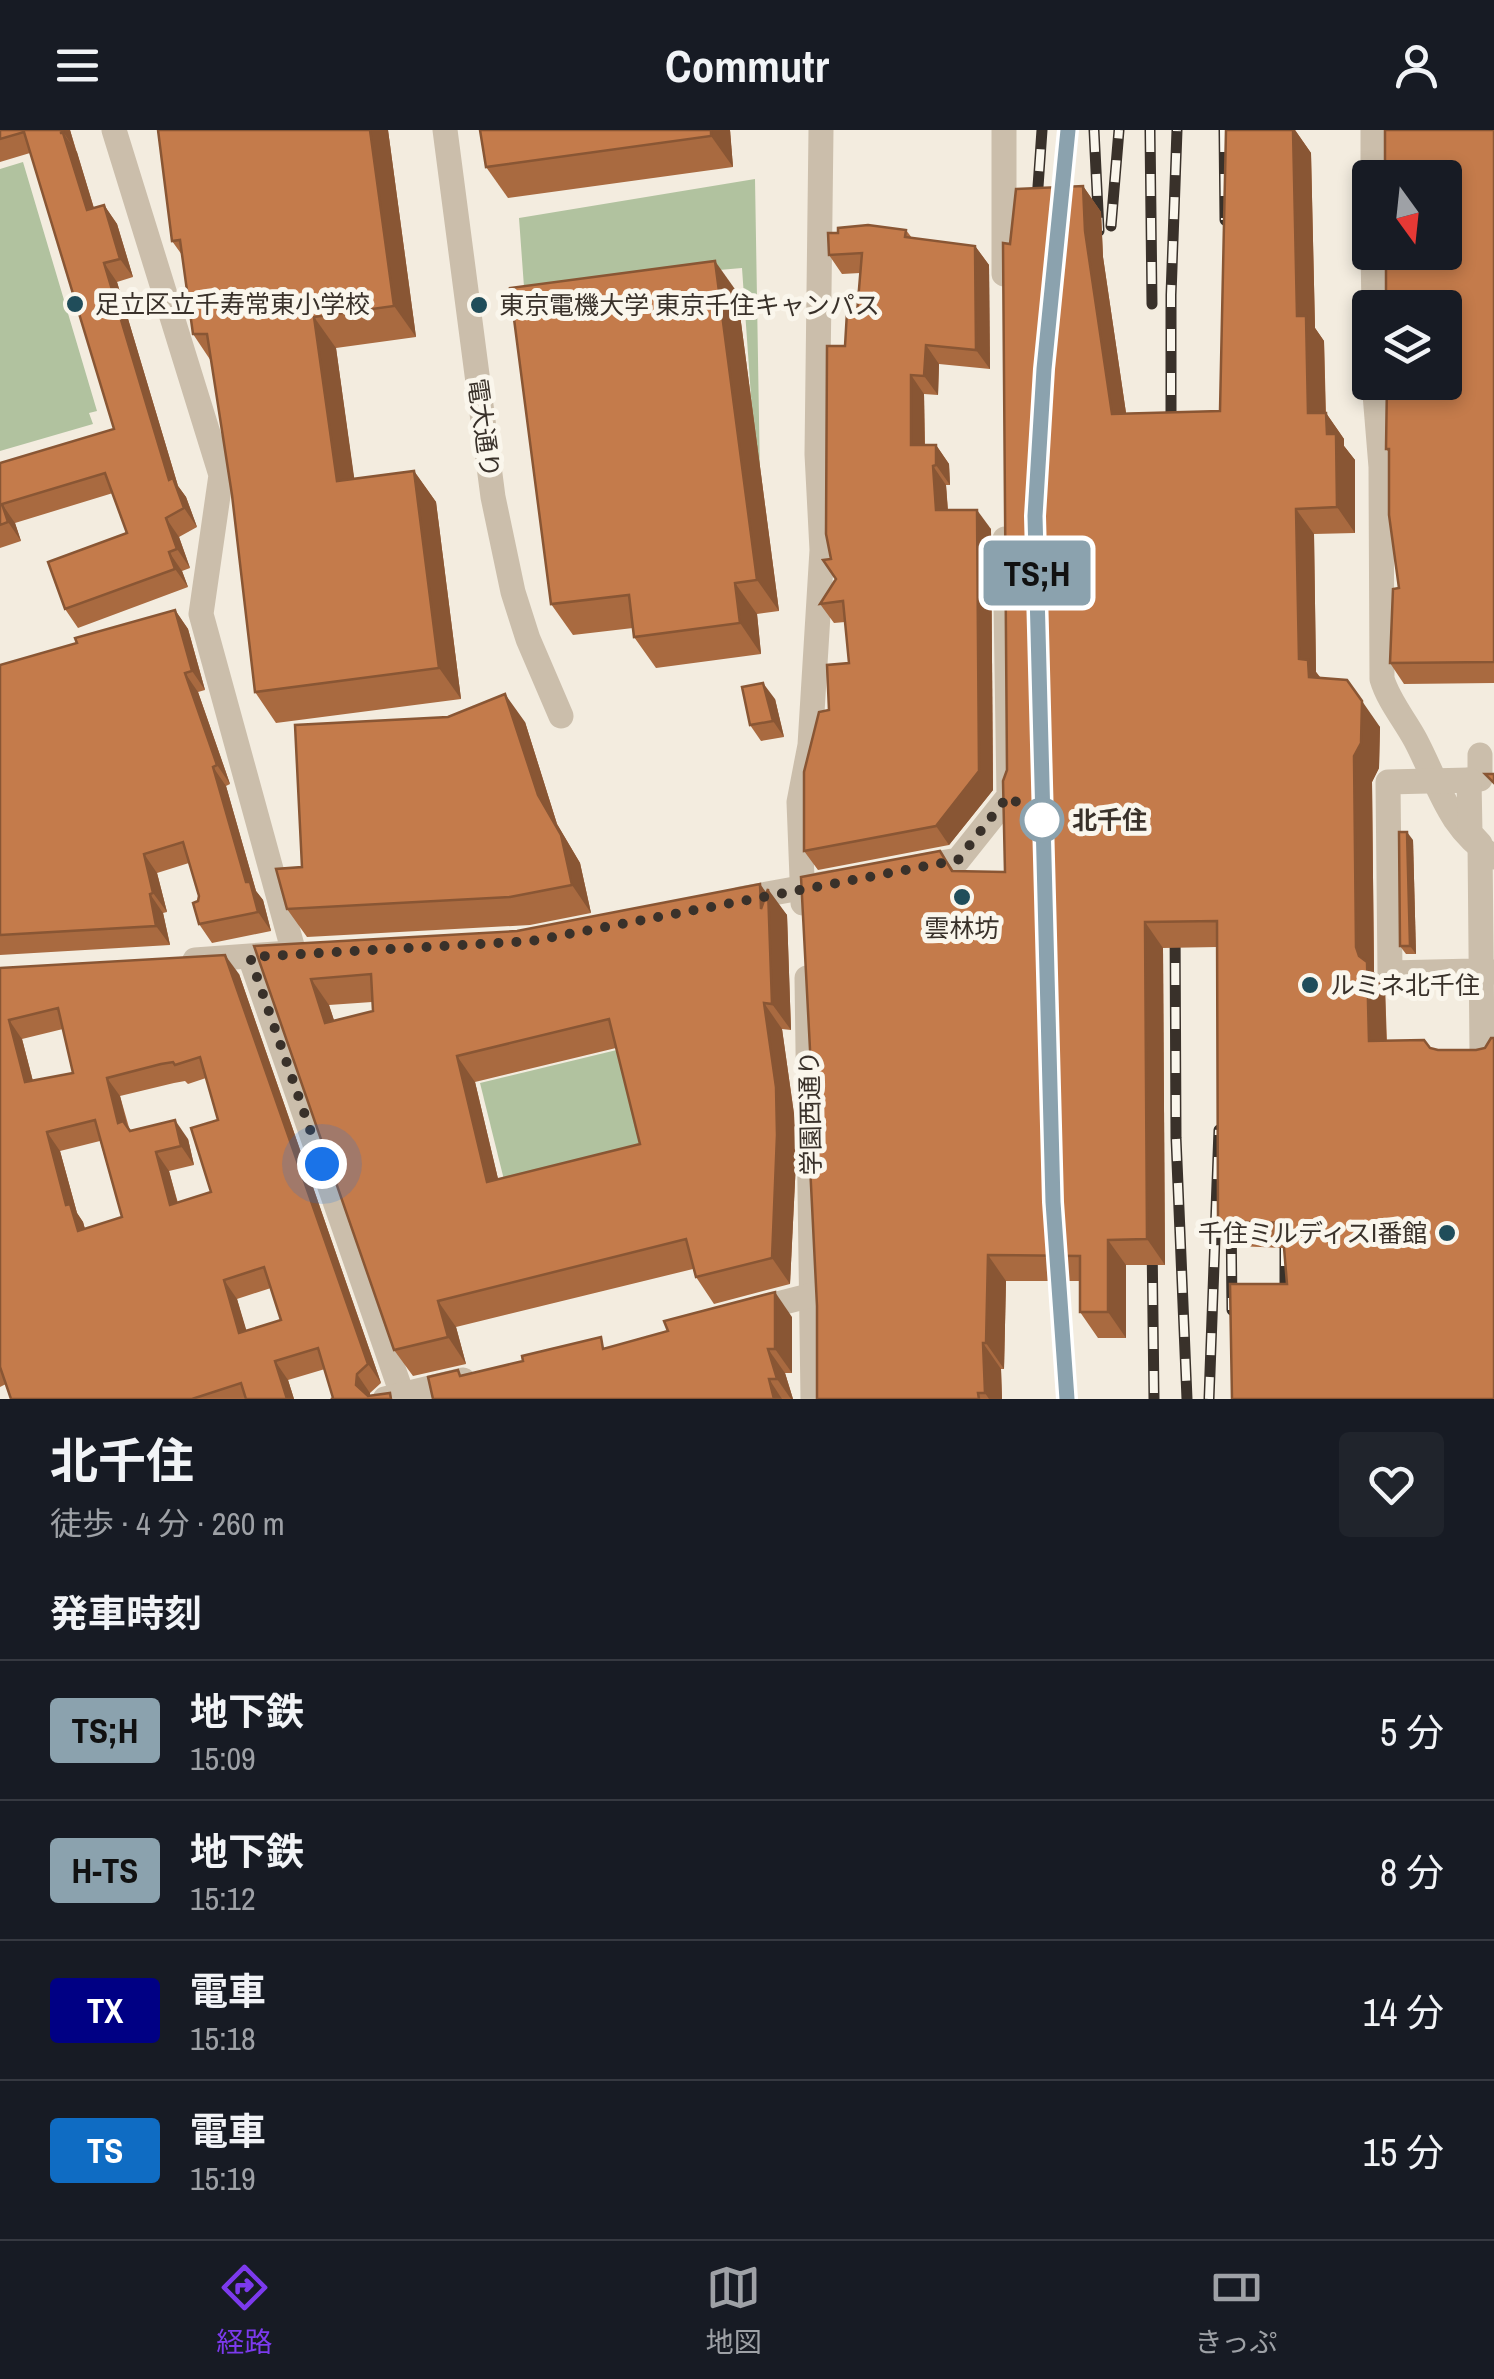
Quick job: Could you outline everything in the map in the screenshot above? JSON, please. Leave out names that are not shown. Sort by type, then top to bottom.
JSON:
[{"type":"street","points":[[114,130],[221,475],[202,614],[304,952],[161,962]]},
{"type":"street","name":"電大通り","points":[[446,130],[493,496],[513,592],[560,716]]},
{"type":"street","points":[[804,928],[799,802],[810,745],[822,550],[818,454],[822,130]]},
{"type":"street","points":[[1004,130],[1004,308]]},
{"type":"street","points":[[1373,130],[1373,160]]},
{"type":"street","points":[[1375,400],[1381,467],[1382,679],[1455,821],[1472,843],[1494,857]]},
{"type":"street","points":[[886,872],[958,860],[1008,796],[1005,508]]},
{"type":"street","points":[[1480,755],[1480,779],[1388,782],[1390,973],[1483,966]]},
{"type":"street","points":[[1470,780],[1470,833],[1480,844],[1483,966],[1479,1051]]},
{"type":"street","points":[[724,903],[850,879]]},
{"type":"street","name":"学園西通り","points":[[806,955],[814,1399]]},
{"type":"street","points":[[250,957],[394,1397],[490,1374]]},
{"type":"street","points":[[724,1318],[812,1295]]},
{"type":"green space","points":[[23,162],[97,411],[89,413],[93,424],[0,451],[0,169]]},
{"type":"green space","points":[[755,179],[761,539],[742,268],[524,287],[519,218]]},
{"type":"green space","points":[[625,1048],[652,1161],[508,1196],[480,1083]]},
{"type":"building","points":[[0,130],[63,130],[60,133],[87,210],[104,205],[120,259],[104,263],[169,480],[173,478],[184,508],[166,518],[177,549],[169,552],[175,569],[65,609],[48,562],[127,533],[105,473],[2,504],[8,522],[0,525],[0,463],[114,429],[24,132],[0,139]]},
{"type":"building","points":[[158,130],[370,130],[394,306],[314,317],[337,481],[414,471],[439,668],[255,692],[232,495],[207,334],[193,334],[180,240],[172,241]]},
{"type":"building","points":[[480,130],[711,130],[711,136],[486,167]]},
{"type":"building","points":[[1226,130],[1293,130],[1297,316],[1306,316],[1308,413],[1326,413],[1327,434],[1336,434],[1337,507],[1296,509],[1299,659],[1308,660],[1309,677],[1347,680],[1362,701],[1361,743],[1354,756],[1356,947],[1367,962],[1369,1041],[1424,1040],[1430,1048],[1438,1050],[1476,1050],[1485,1048],[1494,1038],[1494,1399],[1232,1399],[1230,1284],[1287,1284],[1282,1223],[1218,1221],[1217,921],[1145,922],[1147,1239],[1108,1240],[1108,1312],[1080,1312],[1080,1256],[988,1255],[983,1343],[985,1393],[978,1393],[979,1399],[817,1399],[810,1165],[816,1164],[801,877],[940,851],[952,871],[1005,872],[1003,243],[1010,244],[1016,189],[1083,186],[1085,231],[1112,414],[1220,411]]},
{"type":"building","points":[[1385,130],[1494,130],[1494,662],[1390,663],[1393,589],[1399,588],[1389,515],[1387,400],[1462,400],[1462,290],[1386,290],[1386,270],[1462,270],[1462,160],[1385,160]]},
{"type":"building","points":[[868,225],[906,230],[905,237],[975,246],[976,350],[926,345],[924,376],[911,375],[911,445],[936,445],[936,510],[977,510],[979,771],[936,826],[804,851],[804,772],[819,712],[829,710],[827,665],[849,663],[843,601],[820,604],[836,579],[823,560],[831,559],[826,534],[827,346],[845,346],[847,312],[857,313],[862,253],[829,255],[828,233]]},
{"type":"building","points":[[715,261],[757,580],[735,583],[740,623],[634,637],[629,595],[551,604],[510,288]]},
{"type":"building","points":[[175,610],[192,671],[185,673],[217,765],[213,767],[258,912],[199,924],[193,903],[199,896],[183,842],[144,854],[156,926],[0,935],[0,665],[77,643],[75,638]]},
{"type":"building","points":[[763,683],[773,721],[750,725],[742,687]]},
{"type":"building","points":[[505,694],[538,795],[561,835],[572,885],[510,897],[287,909],[276,869],[302,867],[295,725],[448,717]]},
{"type":"building","points":[[1399,832],[1407,832],[1410,946],[1400,946]]},
{"type":"building","points":[[760,884],[761,909],[768,889],[772,1004],[764,1003],[776,1087],[777,1135],[772,1258],[696,1277],[686,1239],[438,1301],[448,1337],[394,1350],[254,946],[517,931]],"holes":[[[371,974],[373,1011],[325,1023],[311,979]],[[609,1019],[640,1144],[487,1182],[457,1056]]]},
{"type":"building","points":[[225,955],[368,1364],[357,1374],[356,1385],[368,1396],[390,1393],[391,1399],[331,1399],[318,1348],[275,1361],[287,1399],[246,1399],[241,1383],[192,1399],[11,1399],[0,1367],[0,968]],"holes":[[[58,1008],[73,1073],[25,1082],[9,1020]],[[200,1057],[218,1120],[191,1128],[211,1192],[170,1205],[156,1152],[181,1146],[175,1120],[130,1131],[123,1121],[118,1123],[107,1078],[161,1064],[175,1065]],[[95,1120],[122,1217],[78,1231],[70,1204],[66,1205],[47,1132]],[[264,1267],[281,1320],[239,1333],[224,1280]]]},
{"type":"building","points":[[775,1292],[775,1349],[768,1349],[777,1379],[769,1379],[774,1399],[433,1399],[428,1377],[458,1370],[460,1376],[601,1337],[603,1349],[668,1331],[664,1321]]},
{"type":"railway","points":[[1036,215],[1042,130]]},
{"type":"railway","points":[[1060,216],[1068,130]]},
{"type":"railway","points":[[1094,130],[1099,231]]},
{"type":"railway","points":[[1111,226],[1119,130]]},
{"type":"railway","points":[[1150,130],[1152,304]]},
{"type":"railway","points":[[1171,439],[1177,130]]},
{"type":"railway","points":[[1224,130],[1225,220]]},
{"type":"railway","points":[[1175,919],[1176,1138],[1187,1399]]},
{"type":"railway","points":[[1209,1399],[1219,1130]]},
{"type":"railway","points":[[1231,1210],[1232,1310]]},
{"type":"railway","points":[[1285,1230],[1285,1310]]},
{"type":"railway","points":[[1152,1239],[1154,1399]]},
{"type":"railway","points":[[1056,1254],[1067,1399]]},
{"type":"metro line","name":"TS;H","points":[[1067,1399],[1053,1202],[1035,516],[1044,369],[1068,130]]},
{"type":"place","name":"足立区立千寿常東小学校","points":[[75,304]]},
{"type":"place","name":"東京電機大学 東京千住キャンパス","points":[[479,305]]},
{"type":"place","name":"北千住","points":[[1042,820]]},
{"type":"place","name":"雲林坊","points":[[962,897]]},
{"type":"place","name":"ルミネ北千住","points":[[1310,985]]},
{"type":"place","name":"千住ミルディスI番館","points":[[1447,1233]]},
{"type":"route","points":[[322,1164],[250,957],[532,941],[958,860],[1008,796],[1042,820]]}]
